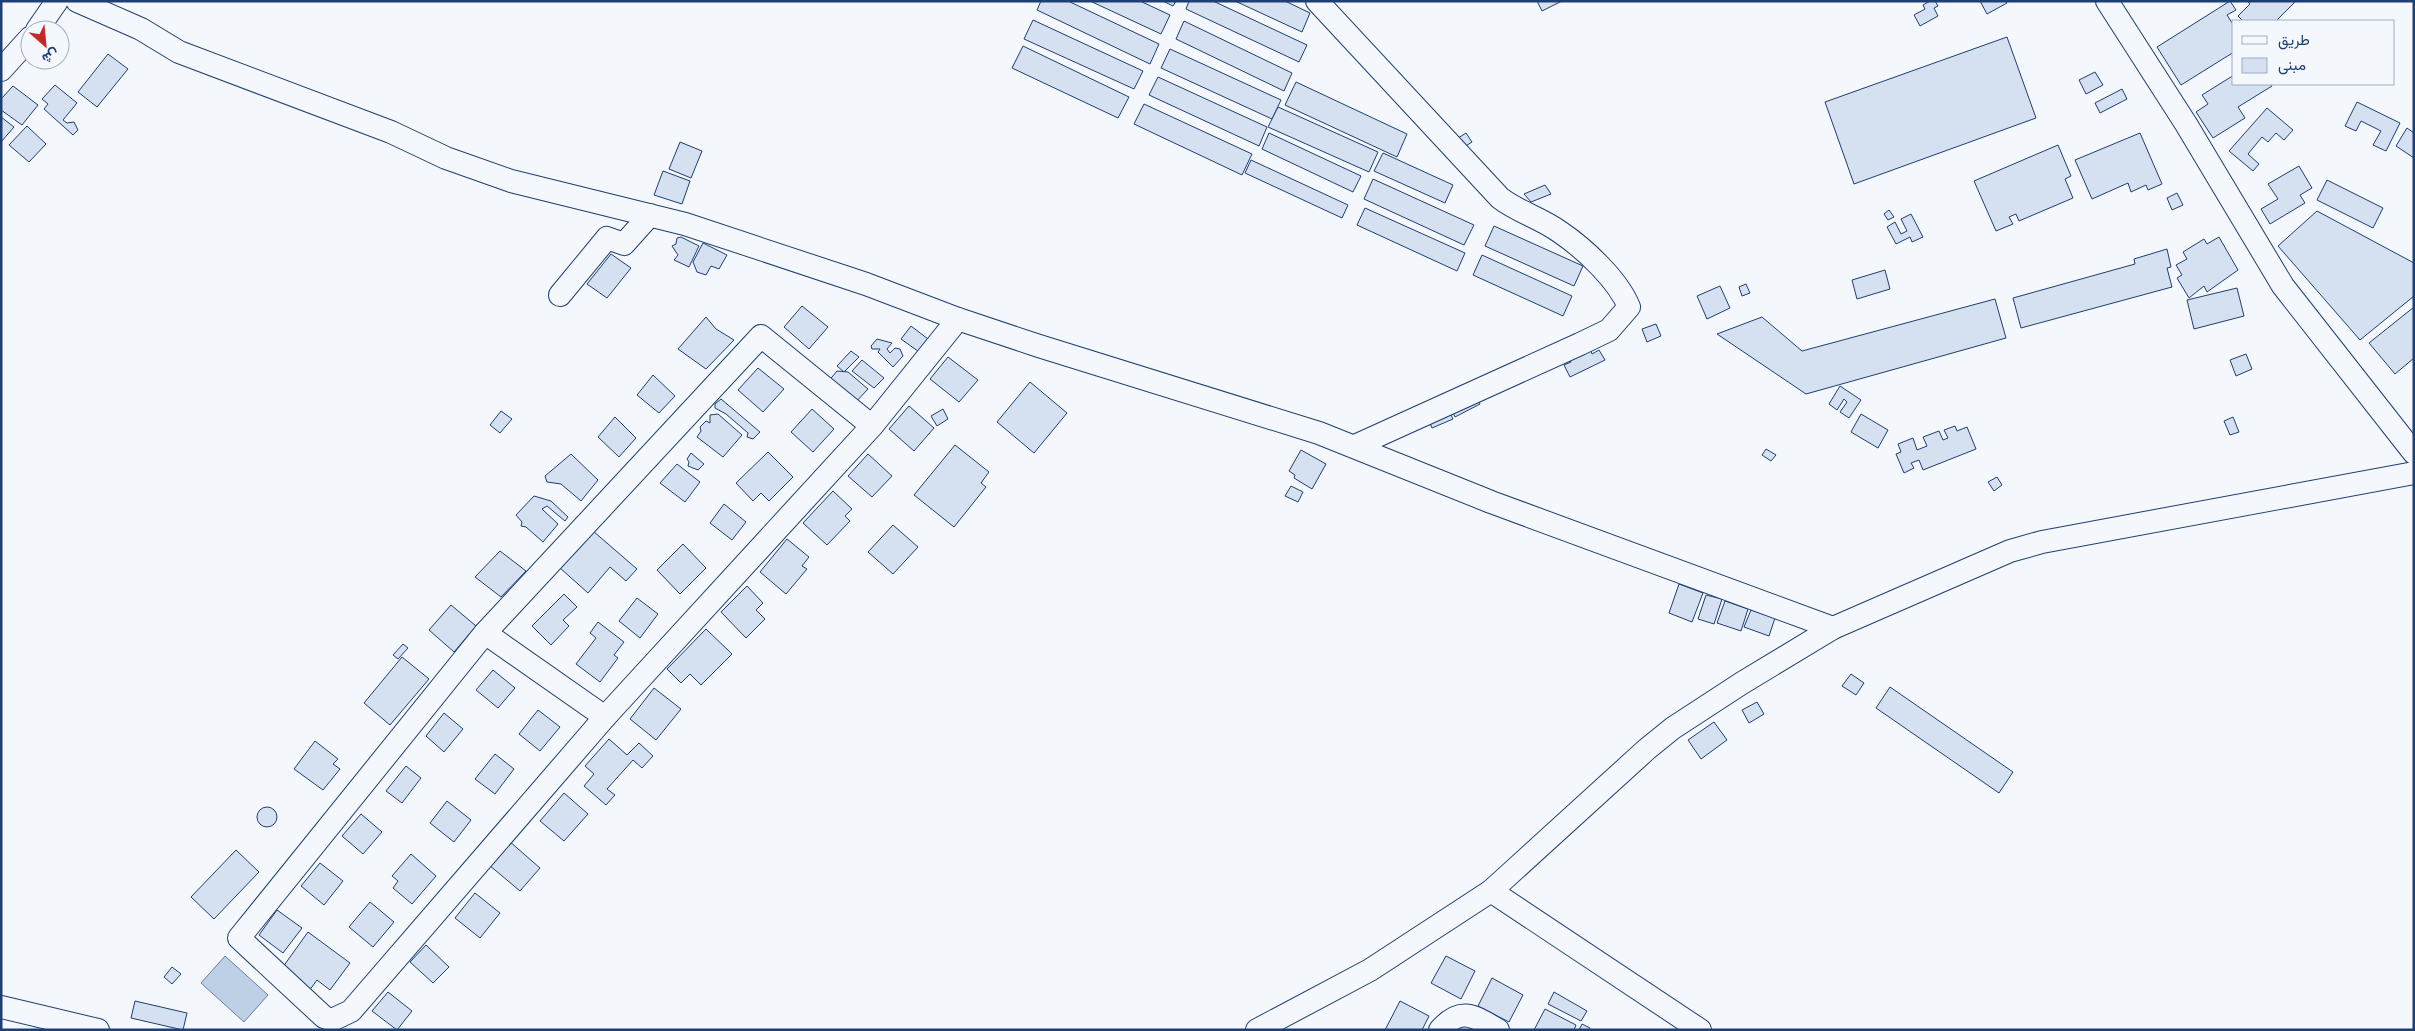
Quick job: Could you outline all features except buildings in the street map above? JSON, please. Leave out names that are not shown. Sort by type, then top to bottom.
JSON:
[{"type":"street","points":[[44,20],[57,1]]},
{"type":"street","points":[[77,1],[127,22],[179,52],[391,132],[446,158],[511,181],[685,224],[866,284],[958,319],[1319,433],[1491,502],[1833,628]]},
{"type":"street","points":[[1317,1],[1500,198],[1514,209],[1560,231],[1607,274],[1623,293],[1629,307],[1609,330],[1355,446]]},
{"type":"street","points":[[2107,1],[2186,124],[2283,286],[2414,454]]},
{"type":"street","points":[[1,70],[20,49]]},
{"type":"street","points":[[560,295],[607,238],[624,244],[650,215]]},
{"type":"street","points":[[872,426],[761,336],[485,633],[239,938],[324,1017],[332,1020],[351,1011],[605,717],[872,426],[958,319]]},
{"type":"street","points":[[1257,1030],[1370,970],[1491,891],[1673,728],[1833,628],[2010,551],[2042,542],[2414,473]]},
{"type":"street","points":[[485,633],[605,717]]},
{"type":"street","points":[[1491,891],[1700,1030]]},
{"type":"street","points":[[1,1007],[98,1030]]},
{"type":"street","points":[[1440,1030],[1448,1020],[1460,1015],[1480,1019],[1498,1030]]},
{"type":"water","points":[[225,956],[268,995],[244,1022],[201,983]]}]
